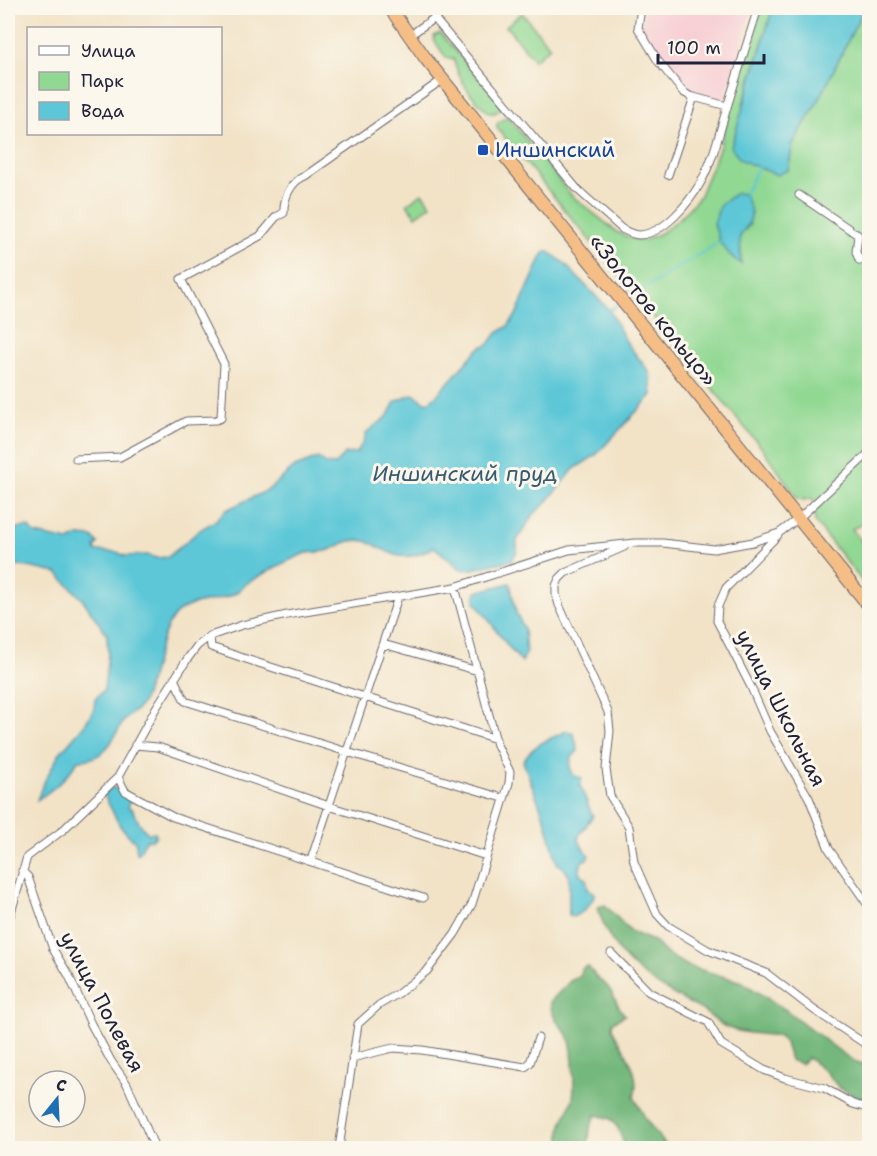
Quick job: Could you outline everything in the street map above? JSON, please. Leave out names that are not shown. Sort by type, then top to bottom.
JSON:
[{"type":"highway","name":"«Золотое кольцо»","points":[[381,8],[407,33]]},
{"type":"highway","name":"«Золотое кольцо»","points":[[390,8],[442,80],[870,607]]},
{"type":"street","points":[[407,33],[448,8]]},
{"type":"street","points":[[641,8],[638,28],[677,86],[694,97],[727,106]]},
{"type":"street","points":[[434,18],[578,190],[613,222],[630,233],[641,235],[657,228],[677,213],[701,182],[709,164],[758,8]]},
{"type":"street","points":[[76,459],[120,457],[186,421],[221,418],[224,364],[181,279],[260,236],[276,217],[284,213],[283,201],[298,178],[305,176],[442,80]]},
{"type":"street","points":[[668,175],[694,97]]},
{"type":"street","points":[[799,195],[858,235],[856,254],[859,260],[870,262]]},
{"type":"street","points":[[8,920],[27,857],[63,830],[118,777],[174,679],[197,646],[210,636],[242,625],[287,615],[455,586],[569,550],[635,543],[663,543],[714,549],[753,542],[779,533],[798,519],[870,452]]},
{"type":"street","name":"улица Школьная","points":[[779,533],[726,588],[719,602],[717,621],[751,687],[770,731],[809,798],[830,849],[870,908]]},
{"type":"street","points":[[635,543],[569,571],[558,581],[556,594],[573,638],[608,712],[610,731],[606,769],[607,784],[613,803],[629,827],[634,862],[651,903],[659,917],[668,926],[708,950],[766,973],[814,1010],[870,1047]]},
{"type":"street","points":[[339,1149],[358,1024],[379,1005],[428,971],[455,934],[472,904],[509,783],[510,772],[496,739],[455,586]]},
{"type":"street","points":[[311,860],[398,597]]},
{"type":"street","points":[[210,636],[211,647],[496,739]]},
{"type":"street","points":[[383,644],[478,670]]},
{"type":"street","points":[[174,679],[185,701],[503,798]]},
{"type":"street","points":[[135,745],[158,747],[329,806],[486,856]]},
{"type":"street","points":[[118,777],[125,791],[173,817],[423,897]]},
{"type":"street","name":"улица Полевая","points":[[22,871],[28,877],[52,949],[69,976],[111,1061],[127,1084],[155,1149]]},
{"type":"street","points":[[611,953],[649,992],[708,1022],[721,1044],[764,1070],[824,1088],[853,1104],[870,1109]]},
{"type":"street","points":[[352,1058],[393,1048],[422,1050],[525,1067],[530,1063],[538,1038]]},
{"type":"shaded area","points":[[645,8],[752,8],[724,101],[695,93],[681,82],[641,29]]},
{"type":"green space","points":[[762,8],[773,8],[743,104],[788,170],[793,143],[820,98],[864,8],[869,8],[870,520],[852,529],[869,551],[869,590],[815,522],[815,512],[819,506],[811,498],[804,500],[797,498],[765,452],[497,128],[497,124],[507,116],[572,196],[617,232],[644,241],[664,231],[681,217],[699,197],[719,149],[746,53]],"holes":[[[714,224],[750,224],[740,236],[741,263],[724,246]]]},
{"type":"green space","points":[[522,13],[550,47],[534,60],[506,26]]},
{"type":"green space","points":[[440,33],[500,102],[501,109],[495,113],[489,113],[471,95],[462,81],[453,58],[446,58],[434,40],[434,36]]},
{"type":"green space","points":[[422,193],[431,205],[416,216],[407,204]]},
{"type":"green space","points":[[605,905],[630,931],[655,942],[668,955],[688,966],[742,982],[786,1010],[854,1061],[869,1066],[869,1102],[839,1088],[826,1072],[808,1058],[801,1064],[790,1060],[785,1043],[779,1036],[744,1032],[724,1026],[637,970],[624,957],[604,926],[598,907]]},
{"type":"green space","points":[[587,966],[610,989],[625,1015],[613,1022],[612,1028],[633,1070],[636,1088],[634,1097],[647,1121],[668,1148],[631,1148],[624,1144],[618,1128],[611,1119],[596,1115],[590,1128],[588,1148],[562,1147],[561,1132],[573,1098],[574,1074],[571,1043],[554,1016],[550,1002],[570,981],[580,976],[582,969]]},
{"type":"water","points":[[773,8],[864,8],[820,98],[793,143],[788,170],[777,175],[741,160],[731,147]]},
{"type":"water","points":[[736,193],[744,194],[751,211],[748,225],[740,236],[741,264],[720,243],[714,224],[720,205]]},
{"type":"water","name":"Иншинский пруд","points":[[548,251],[564,263],[609,310],[627,343],[650,373],[652,395],[596,455],[574,469],[533,515],[517,540],[517,551],[512,560],[468,570],[461,569],[434,547],[406,556],[387,552],[361,540],[350,541],[326,551],[307,553],[294,558],[229,596],[182,609],[170,622],[165,632],[140,706],[125,719],[111,743],[101,753],[95,757],[78,760],[60,782],[37,800],[60,753],[85,724],[94,710],[95,699],[104,690],[108,653],[107,635],[83,600],[57,573],[8,565],[8,529],[28,527],[35,534],[69,541],[79,536],[92,537],[98,543],[96,551],[117,552],[125,556],[168,557],[226,510],[268,490],[295,467],[318,458],[326,464],[334,465],[345,454],[356,453],[367,432],[387,417],[395,402],[413,394],[427,403],[437,395],[479,348],[489,344],[497,333],[507,327],[515,317],[543,254]]},
{"type":"water","points":[[510,583],[516,612],[524,629],[526,653],[522,662],[475,602],[476,592]]},
{"type":"water","points":[[567,731],[574,734],[578,751],[571,758],[570,768],[574,776],[582,778],[580,786],[593,816],[578,837],[582,847],[589,855],[582,861],[579,873],[586,878],[588,889],[595,893],[587,908],[572,917],[569,915],[569,876],[557,863],[546,822],[523,761],[537,746]]},
{"type":"water","points":[[111,788],[118,788],[120,792],[124,791],[131,799],[128,807],[133,810],[142,826],[149,834],[155,832],[156,836],[152,840],[146,840],[139,853],[137,853],[136,843],[120,826],[105,797],[104,794]]},
{"type":"waterway","points":[[743,198],[759,165]]},
{"type":"waterway","points":[[627,299],[721,241]]},
{"type":"waterway","points":[[609,310],[620,304]]},
{"type":"place","name":"Иншинский","points":[[483,150]]}]
